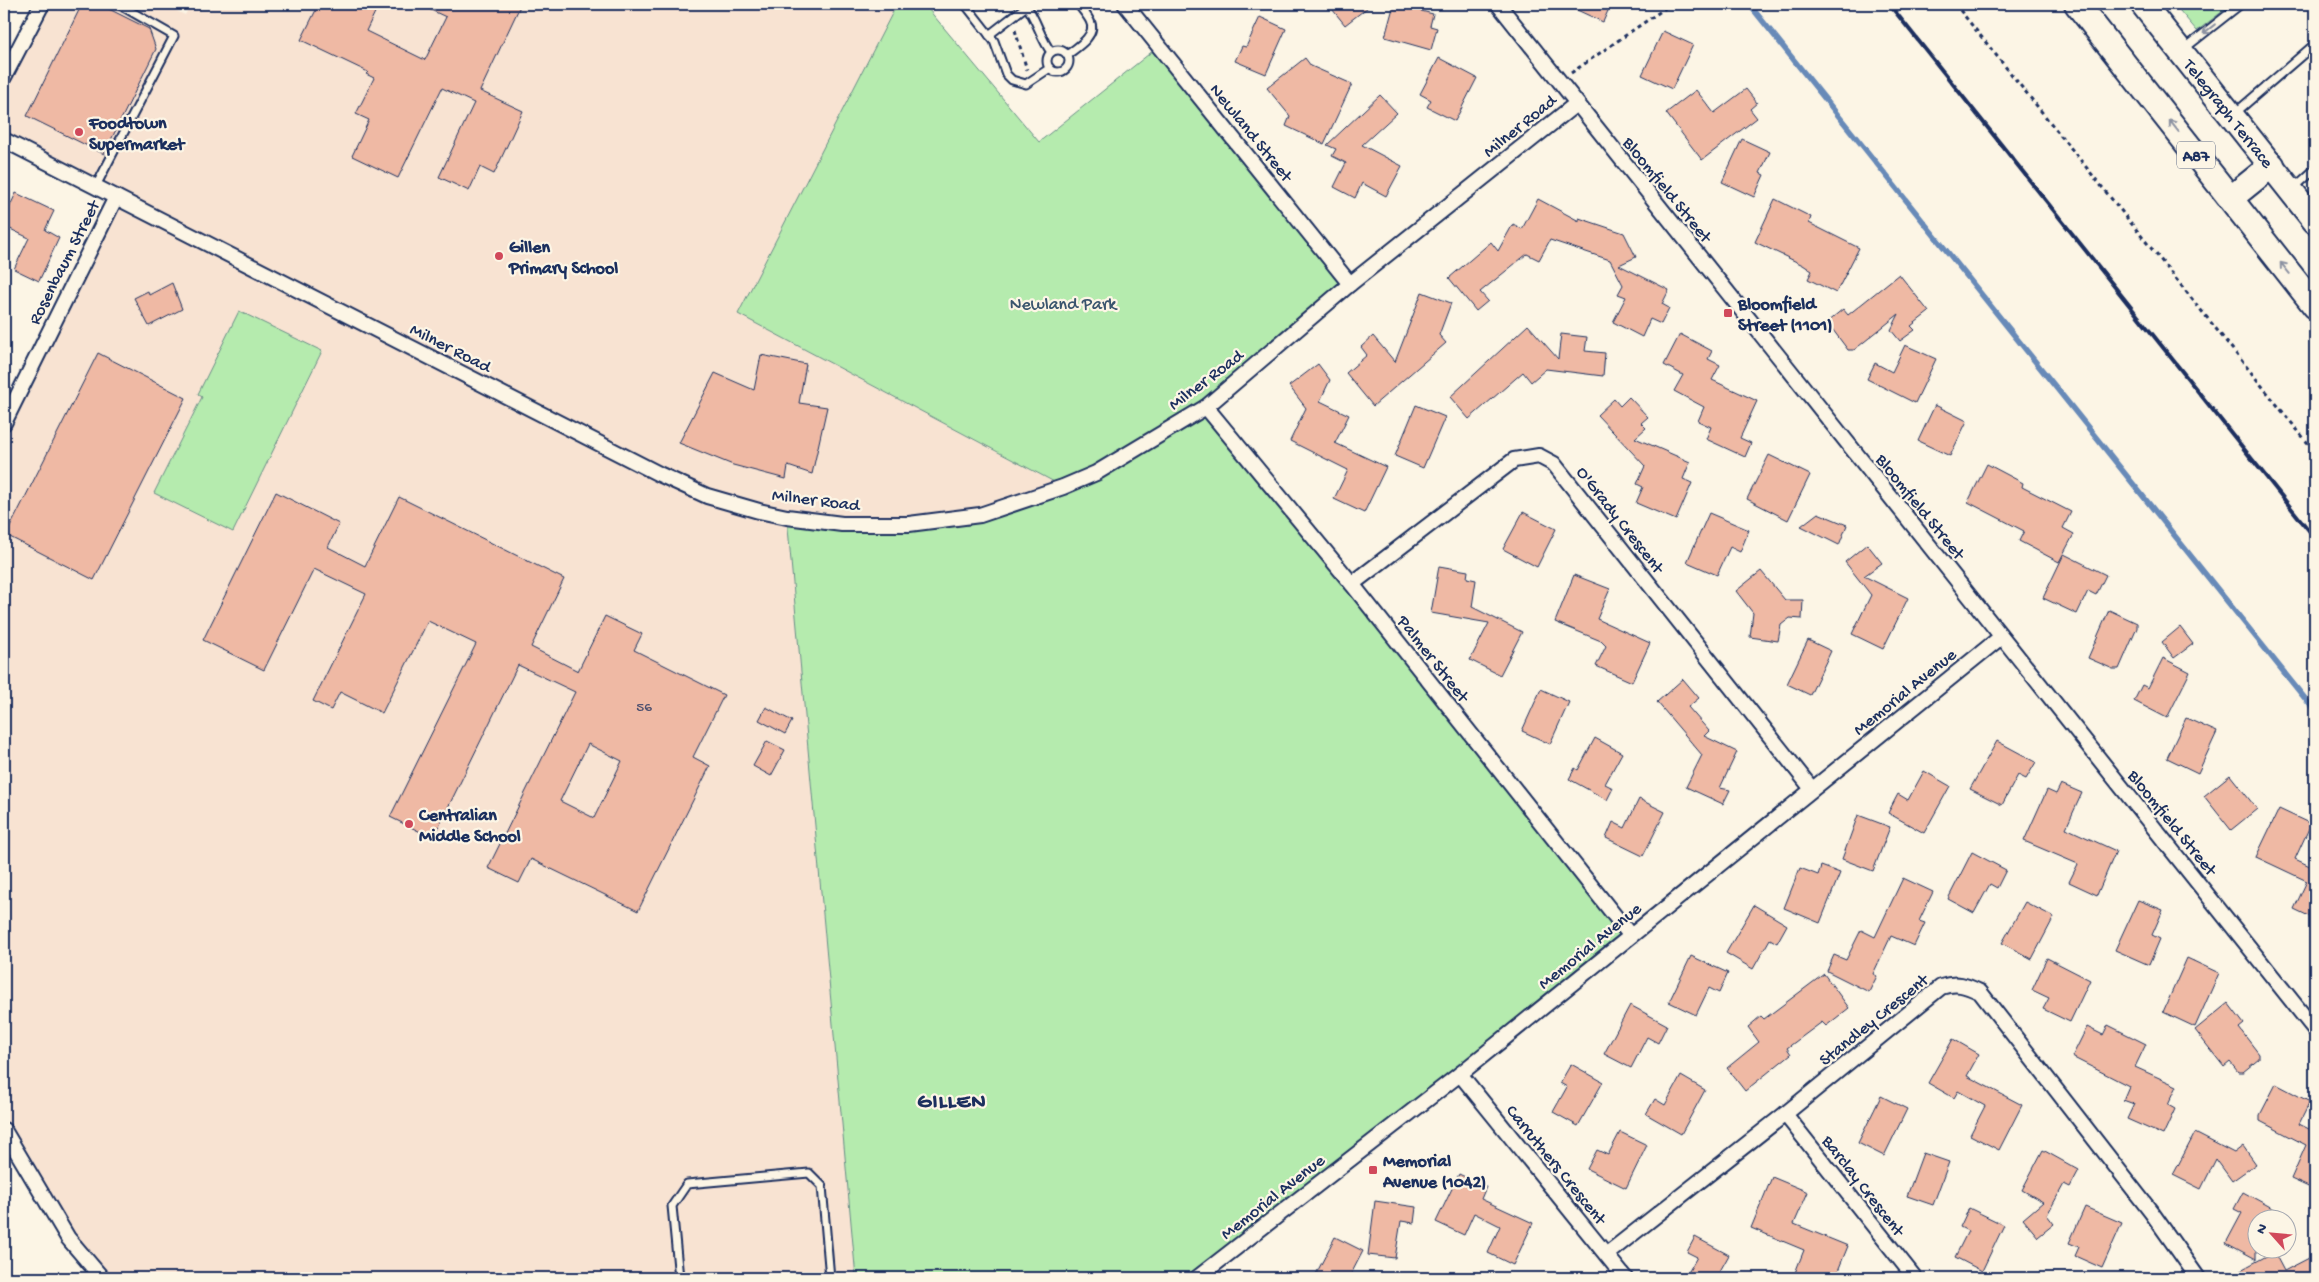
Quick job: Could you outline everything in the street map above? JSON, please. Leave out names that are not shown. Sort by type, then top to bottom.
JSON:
[{"type":"highway","name":"A87","points":[[2077,4],[2315,306]]},
{"type":"highway","name":"Telegraph Terrace","points":[[2143,4],[2315,221]]},
{"type":"highway","points":[[2231,198],[2272,166]]},
{"type":"street","points":[[4,77],[42,4]]},
{"type":"street","name":"Newland Street","points":[[1126,4],[1350,284]]},
{"type":"street","name":"Bloomfield Street","points":[[1498,4],[2315,1030]]},
{"type":"street","name":"Milner Road","points":[[4,140],[659,474],[707,496],[786,517],[842,524],[909,524],[980,515],[1032,499],[1096,473],[1206,407],[1350,284],[1576,104]]},
{"type":"street","name":"Rosenbaum Street","points":[[4,423],[116,197]]},
{"type":"street","name":"Palmer Street","points":[[1206,407],[1352,584],[1630,935]]},
{"type":"street","name":"O'Grady Crescent","points":[[1352,584],[1514,460],[1539,456],[1554,464],[1812,790]]},
{"type":"street","name":"Memorial Avenue","points":[[1197,1278],[1460,1074],[2001,637]]},
{"type":"street","name":"Standley Crescent","points":[[1607,1254],[1785,1114],[1941,987],[1954,983],[1965,984],[1980,992],[2152,1213],[2198,1278]]},
{"type":"street","name":"Carruthers Crescent","points":[[1460,1074],[1625,1278]]},
{"type":"street","name":"Barclay Crescent","points":[[1785,1114],[1915,1278]]},
{"type":"street","points":[[4,1130],[68,1238],[102,1278]]},
{"type":"lane","points":[[96,186],[174,36],[118,4]]},
{"type":"lane","points":[[965,4],[997,47],[1009,77],[1022,84],[1033,80],[1050,68]]},
{"type":"lane","points":[[989,35],[1027,4],[1036,18],[1044,42],[1051,52]]},
{"type":"lane","points":[[1067,55],[1088,37],[1092,28],[1090,21],[1078,4]]},
{"type":"lane","points":[[2181,52],[2239,5]]},
{"type":"lane","points":[[2232,116],[2315,44]]},
{"type":"lane","points":[[1050,68],[1057,71],[1064,69],[1068,62],[1067,55],[1062,50],[1051,52]]},
{"type":"lane","points":[[1050,68],[1048,58],[1051,52]]},
{"type":"lane","points":[[2291,190],[2315,169]]},
{"type":"lane","points":[[679,1278],[672,1206],[687,1184],[809,1173],[822,1186],[830,1278]]},
{"type":"path","points":[[996,4],[1016,33],[1033,80]]},
{"type":"path","points":[[1560,81],[1671,4]]},
{"type":"path","points":[[1956,4],[2315,452]]},
{"type":"shaded area","name":"Centralian Middle School","points":[[42,4],[163,4],[185,15],[191,4],[897,4],[739,314],[1063,487],[1032,499],[909,524],[787,517],[856,1278],[102,1278],[4,1130],[4,423],[116,198],[4,140],[4,77]]},
{"type":"green space","name":"Newland Park","points":[[897,4],[924,4],[1039,142],[1159,46],[1350,284],[1206,407],[1630,935],[1197,1278],[856,1278],[787,517],[842,524],[980,515],[1062,486],[738,314]]},
{"type":"green space","points":[[2174,4],[2232,4],[2197,31]]},
{"type":"green space","points":[[239,311],[322,351],[233,532],[154,493],[202,397],[198,394]]},
{"type":"building","points":[[82,4],[99,4],[149,29],[156,49],[104,154],[27,116]]},
{"type":"building","points":[[319,4],[379,4],[366,31],[425,60],[446,17],[418,4],[521,4],[480,91],[523,111],[494,174],[480,167],[469,191],[439,177],[474,103],[442,88],[398,178],[352,156],[369,120],[356,114],[374,78],[366,74],[368,72],[301,40]]},
{"type":"building","points":[[1328,4],[1372,4],[1345,25]]},
{"type":"building","points":[[1394,4],[1433,14],[1430,26],[1437,28],[1431,50],[1385,37]]},
{"type":"building","points":[[1564,4],[1611,4],[1603,22]]},
{"type":"building","points":[[1260,17],[1286,29],[1266,74],[1235,61],[1242,46],[1246,47]]},
{"type":"building","points":[[1663,31],[1693,45],[1672,89],[1642,75]]},
{"type":"building","points":[[1305,58],[1311,66],[1352,84],[1324,144],[1286,126],[1290,116],[1267,88]]},
{"type":"building","points":[[1439,58],[1477,78],[1455,121],[1427,107],[1431,100],[1420,94]]},
{"type":"building","points":[[1746,89],[1757,103],[1750,109],[1757,118],[1702,160],[1666,113],[1696,90],[1714,113]]},
{"type":"building","points":[[1380,95],[1397,113],[1362,145],[1402,166],[1386,196],[1362,183],[1355,198],[1334,187],[1346,163],[1332,156],[1336,149],[1327,145]]},
{"type":"building","points":[[1742,139],[1770,152],[1760,173],[1764,175],[1754,197],[1722,182]]},
{"type":"building","points":[[16,193],[54,211],[45,230],[59,238],[39,281],[14,269],[29,238],[4,226],[4,219]]},
{"type":"building","points":[[1538,199],[1579,221],[1579,218],[1624,233],[1636,257],[1619,265],[1669,290],[1662,304],[1669,308],[1661,324],[1650,319],[1642,337],[1613,322],[1626,297],[1618,294],[1623,285],[1610,260],[1550,240],[1539,260],[1527,254],[1480,292],[1488,301],[1476,311],[1449,278],[1491,242],[1498,251],[1513,224],[1522,229]]},
{"type":"building","points":[[1775,199],[1811,217],[1809,223],[1859,248],[1836,293],[1808,279],[1812,271],[1803,265],[1755,242]]},
{"type":"building","points":[[1899,274],[1929,312],[1911,326],[1915,330],[1900,341],[1891,330],[1899,314],[1854,350],[1848,350],[1827,322],[1843,309],[1848,315]]},
{"type":"building","points":[[172,283],[182,309],[149,326],[134,298],[148,291],[149,295]]},
{"type":"building","points":[[1422,292],[1451,303],[1439,335],[1446,343],[1373,406],[1346,373],[1367,355],[1361,347],[1373,336],[1395,362]]},
{"type":"building","points":[[1528,325],[1558,359],[1561,334],[1587,337],[1585,351],[1605,353],[1603,376],[1546,369],[1531,382],[1523,372],[1469,419],[1450,397]]},
{"type":"building","points":[[1680,334],[1712,351],[1708,359],[1720,365],[1712,380],[1757,401],[1740,438],[1751,443],[1745,457],[1706,439],[1711,427],[1698,421],[1704,407],[1674,391],[1683,375],[1664,365]]},
{"type":"building","points":[[1905,345],[1936,359],[1915,403],[1867,379],[1875,363],[1892,372]]},
{"type":"building","points":[[98,353],[186,398],[94,580],[6,535]]},
{"type":"building","points":[[761,355],[806,364],[799,403],[827,407],[812,474],[788,466],[786,479],[733,465],[679,443],[715,373],[754,390]]},
{"type":"building","points":[[1318,364],[1330,380],[1320,401],[1349,415],[1335,443],[1386,467],[1364,513],[1334,499],[1348,470],[1290,441],[1306,408],[1289,386]]},
{"type":"building","points":[[1629,397],[1648,417],[1641,423],[1646,428],[1635,438],[1690,462],[1683,479],[1692,483],[1676,520],[1636,503],[1643,487],[1637,484],[1645,466],[1597,415],[1614,399],[1620,406]]},
{"type":"building","points":[[1416,405],[1445,417],[1423,468],[1395,456]]},
{"type":"building","points":[[1935,405],[1967,421],[1950,456],[1918,441]]},
{"type":"building","points":[[1769,455],[1810,475],[1788,520],[1747,499]]},
{"type":"building","points":[[1987,464],[2023,483],[2022,487],[2071,512],[2063,528],[2074,534],[2059,562],[2019,541],[2024,531],[1968,502]]},
{"type":"building","name":"Centralian Middle School","points":[[276,492],[339,524],[328,547],[365,566],[399,497],[564,579],[531,647],[578,671],[605,616],[642,634],[634,650],[724,695],[693,757],[710,766],[638,911],[531,859],[519,883],[488,868],[575,692],[518,665],[433,838],[390,817],[476,644],[428,621],[382,713],[340,692],[331,710],[313,701],[366,594],[314,569],[264,670],[203,640]],"holes":[[[588,744],[622,761],[594,818],[560,801]]]},
{"type":"building","points":[[1523,512],[1556,529],[1537,567],[1503,549]]},
{"type":"building","points":[[1709,513],[1749,530],[1740,552],[1730,547],[1717,575],[1687,562]]},
{"type":"building","points":[[1818,513],[1847,525],[1839,545],[1801,526]]},
{"type":"building","points":[[1867,544],[1882,563],[1864,576],[1908,598],[1883,649],[1852,634],[1871,595],[1845,562]]},
{"type":"building","points":[[2064,554],[2106,575],[2096,595],[2088,591],[2077,614],[2043,598]]},
{"type":"building","points":[[1439,566],[1468,571],[1467,578],[1476,580],[1472,607],[1522,632],[1500,675],[1470,660],[1489,623],[1431,613]]},
{"type":"building","points":[[1761,571],[1785,600],[1803,600],[1802,619],[1790,618],[1781,625],[1778,641],[1750,637],[1753,613],[1736,591]]},
{"type":"building","points":[[1574,575],[1610,589],[1597,619],[1650,643],[1632,682],[1596,666],[1606,646],[1601,641],[1555,622]]},
{"type":"building","points":[[2109,610],[2137,623],[2137,628],[2119,669],[2113,669],[2088,658]]},
{"type":"building","points":[[2180,627],[2193,644],[2174,658],[2162,642]]},
{"type":"building","points":[[1808,640],[1831,651],[1810,695],[1787,684]]},
{"type":"building","points":[[2163,658],[2190,672],[2167,718],[2134,701],[2142,685],[2148,688]]},
{"type":"building","points":[[1683,679],[1699,698],[1688,707],[1709,731],[1704,736],[1737,752],[1720,788],[1730,790],[1723,804],[1686,787],[1702,755],[1657,702]]},
{"type":"building","points":[[1541,689],[1569,702],[1550,744],[1522,731]]},
{"type":"building","points":[[766,707],[792,721],[785,734],[759,720]]},
{"type":"building","points":[[2186,718],[2217,732],[2198,773],[2167,758]]},
{"type":"building","points":[[1595,738],[1622,753],[1605,784],[1613,788],[1607,800],[1569,779],[1575,768],[1578,770]]},
{"type":"building","points":[[767,741],[785,750],[771,776],[753,766]]},
{"type":"building","points":[[1997,741],[2036,762],[2026,779],[2018,775],[2002,805],[1970,789]]},
{"type":"building","points":[[1924,771],[1950,786],[1924,833],[1888,813],[1898,794],[1908,800]]},
{"type":"building","points":[[2230,775],[2257,809],[2231,830],[2204,796]]},
{"type":"building","points":[[2061,784],[2082,793],[2066,828],[2116,851],[2097,895],[2069,882],[2078,864],[2024,841],[2047,790],[2056,794]]},
{"type":"building","points":[[1639,799],[1665,812],[1643,856],[1606,838],[1613,822],[1625,828]]},
{"type":"building","points":[[2279,809],[2311,824],[2295,859],[2314,868],[2315,865],[2315,919],[2294,909],[2307,881],[2256,857]]},
{"type":"building","points":[[1858,815],[1890,827],[1873,871],[1842,859]]},
{"type":"building","points":[[1972,852],[2006,870],[1997,888],[1990,884],[1974,913],[1948,899]]},
{"type":"building","points":[[1821,866],[1840,873],[1820,923],[1784,908],[1800,868],[1818,875]]},
{"type":"building","points":[[1903,878],[1933,892],[1919,921],[1925,923],[1914,946],[1891,936],[1873,974],[1877,976],[1869,992],[1827,971],[1834,955],[1846,960],[1861,930],[1875,937]]},
{"type":"building","points":[[2138,900],[2163,910],[2152,935],[2160,939],[2149,965],[2115,950]]},
{"type":"building","points":[[2025,902],[2054,917],[2032,959],[2002,943]]},
{"type":"building","points":[[1754,905],[1787,925],[1777,943],[1770,939],[1753,969],[1726,953]]},
{"type":"building","points":[[1691,956],[1728,973],[1719,993],[1709,988],[1696,1015],[1669,1002]]},
{"type":"building","points":[[2047,958],[2090,980],[2070,1022],[2043,1009],[2049,998],[2032,990]]},
{"type":"building","points":[[2187,958],[2219,973],[2195,1027],[2163,1012]]},
{"type":"building","points":[[1824,974],[1849,1008],[1826,1026],[1822,1022],[1787,1048],[1791,1054],[1745,1091],[1727,1068],[1759,1042],[1748,1027],[1761,1016],[1764,1019]]},
{"type":"building","points":[[2228,1003],[2244,1024],[2239,1028],[2259,1054],[2259,1059],[2243,1072],[2238,1072],[2230,1062],[2224,1067],[2195,1030]]},
{"type":"building","points":[[1630,1005],[1667,1025],[1658,1043],[1647,1037],[1631,1068],[1604,1054]]},
{"type":"building","points":[[2108,1025],[2146,1044],[2135,1067],[2177,1086],[2168,1105],[2175,1109],[2163,1135],[2127,1119],[2134,1104],[2123,1100],[2129,1086],[2072,1057],[2087,1027],[2103,1035]]},
{"type":"building","points":[[1953,1039],[1979,1054],[1967,1076],[2022,1105],[1999,1150],[1970,1135],[1985,1106],[1958,1091],[1954,1098],[1928,1083]]},
{"type":"building","points":[[1571,1064],[1603,1082],[1578,1126],[1553,1112],[1567,1087],[1560,1083]]},
{"type":"building","points":[[1681,1076],[1705,1090],[1681,1134],[1646,1114],[1655,1099],[1665,1105]]},
{"type":"building","points":[[2276,1084],[2310,1102],[2299,1124],[2313,1131],[2315,1126],[2315,1190],[2291,1179],[2306,1145],[2260,1121],[2260,1115]]},
{"type":"building","points":[[1881,1096],[1907,1109],[1884,1156],[1858,1143]]},
{"type":"building","points":[[1620,1132],[1647,1145],[1626,1188],[1587,1169],[1597,1150],[1608,1155]]},
{"type":"building","points":[[2195,1133],[2234,1153],[2243,1146],[2256,1164],[2232,1181],[2216,1159],[2201,1189],[2173,1175]]},
{"type":"building","points":[[2043,1150],[2079,1170],[2070,1187],[2064,1184],[2047,1215],[2054,1224],[2038,1237],[2023,1219],[2043,1202],[2022,1190]]},
{"type":"building","points":[[1923,1153],[1949,1162],[1933,1205],[1907,1196]]},
{"type":"building","points":[[1459,1174],[1486,1187],[1481,1199],[1533,1223],[1513,1265],[1488,1253],[1500,1226],[1474,1213],[1464,1235],[1436,1222]]},
{"type":"building","points":[[1772,1177],[1808,1192],[1794,1224],[1848,1246],[1835,1278],[1793,1278],[1804,1250],[1751,1228]]},
{"type":"building","points":[[2243,1192],[2276,1210],[2246,1210],[2246,1254],[2226,1243],[2242,1213],[2234,1209]]},
{"type":"building","points":[[1375,1201],[1416,1207],[1414,1223],[1401,1221],[1395,1258],[1368,1255]]},
{"type":"building","points":[[2085,1207],[2122,1223],[2102,1268],[2075,1256],[2079,1247],[2069,1243]]},
{"type":"building","points":[[1969,1208],[2004,1225],[1982,1271],[1955,1257],[1968,1231],[1960,1227]]},
{"type":"building","points":[[1335,1237],[1363,1251],[1349,1278],[1314,1278]]},
{"type":"building","points":[[1695,1237],[1729,1255],[1716,1278],[1685,1278],[1697,1257],[1687,1252]]},
{"type":"building","points":[[2311,1257],[2315,1264],[2315,1278],[2226,1278],[2259,1260],[2278,1260],[2284,1271]]},
{"type":"waterway","points":[[1749,4],[2315,711]]},
{"type":"railway","points":[[1889,4],[2315,538]]},
{"type":"place","name":"Foodtown Supermarket","points":[[79,132]]},
{"type":"place","name":"Gillen Primary School","points":[[499,256]]},
{"type":"place","name":"Bloomfield Street (1101)","points":[[1728,313]]},
{"type":"place","name":"Centralian Middle School","points":[[409,824]]},
{"type":"place","name":"Memorial Avenue (1042)","points":[[1373,1170]]},
{"type":"district","name":"GILLEN","points":[[952,1099]]}]
